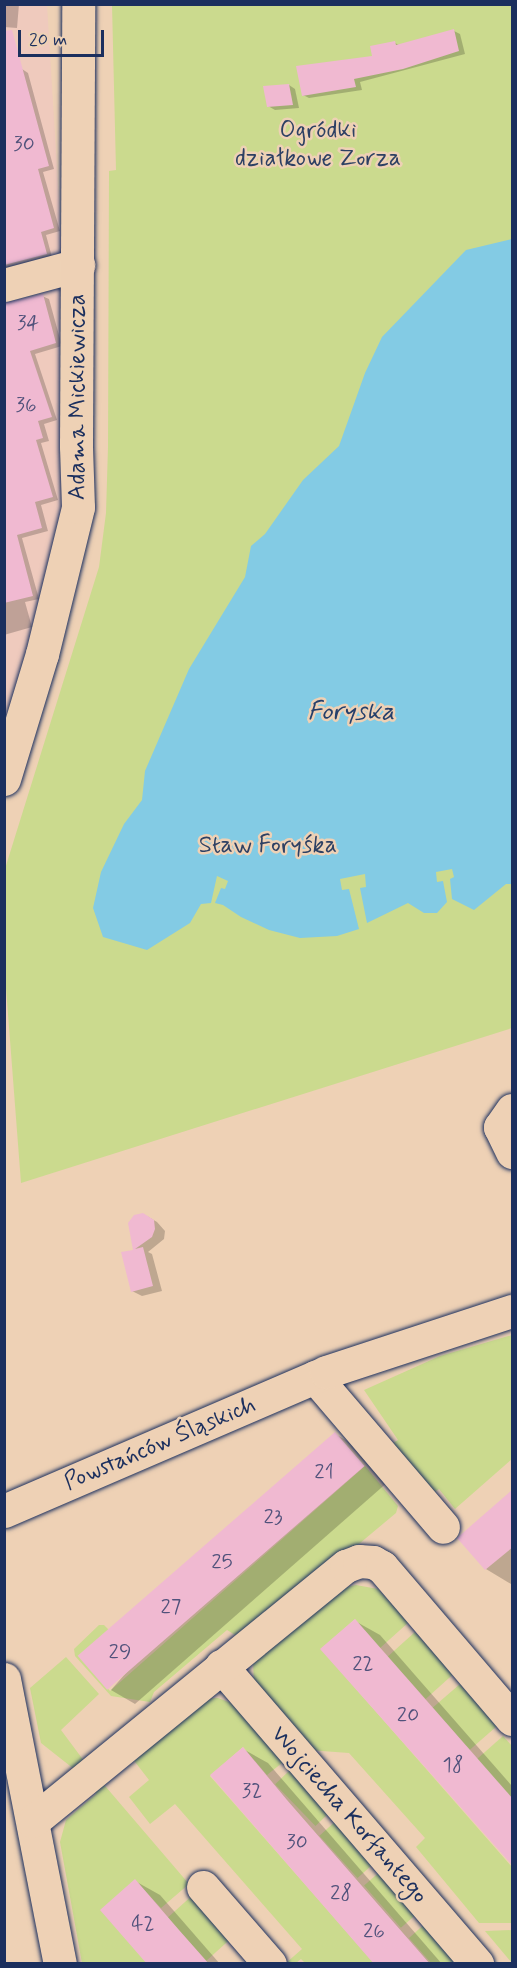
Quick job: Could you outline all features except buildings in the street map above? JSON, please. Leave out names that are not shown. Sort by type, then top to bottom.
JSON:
[{"type":"street","name":"Adama Mickiewicza","points":[[4,779],[42,654],[78,507],[76,446],[78,4]]},
{"type":"street","points":[[4,285],[78,265]]},
{"type":"street","points":[[513,1110],[500,1127],[513,1152]]},
{"type":"street","name":"Powstańców Śląskich","points":[[4,1511],[315,1377],[513,1311]]},
{"type":"street","points":[[315,1377],[442,1527]]},
{"type":"street","points":[[33,1821],[346,1566],[359,1561],[374,1562],[382,1567],[513,1719]]},
{"type":"street","name":"Wojciecha Korfantego","points":[[221,1666],[477,1964]]},
{"type":"street","points":[[4,1679],[60,1964]]},
{"type":"street","points":[[203,1887],[270,1964]]},
{"type":"shaded area","points":[[5,5],[47,5],[65,299],[70,504],[5,741]]},
{"type":"green space","name":"Staw Foryśka","points":[[112,5],[512,5],[512,1028],[21,1183],[5,975],[4,872],[99,567],[106,513],[109,171],[116,170]]},
{"type":"green space","points":[[512,1335],[512,1459],[455,1509],[439,1489],[428,1498],[386,1447],[398,1440],[364,1390],[440,1356]]},
{"type":"green space","points":[[365,1466],[398,1506],[396,1513],[299,1594],[240,1638],[227,1630],[154,1692],[150,1702],[111,1696],[75,1656],[74,1649],[99,1625],[104,1625],[110,1631],[80,1657],[110,1691]]},
{"type":"green space","points":[[356,1585],[378,1589],[409,1622],[380,1648],[355,1619],[321,1649],[512,1867],[512,1923],[479,1923],[416,1847],[425,1838],[349,1753],[308,1750],[254,1684],[253,1662],[342,1588]]},
{"type":"green space","points":[[415,1632],[453,1674],[426,1699],[388,1657]]},
{"type":"green space","points":[[66,1657],[99,1694],[61,1730],[87,1765],[79,1773],[41,1743],[30,1688]]},
{"type":"green space","points":[[460,1684],[497,1726],[470,1750],[433,1708]]},
{"type":"green space","points":[[218,1698],[239,1706],[287,1759],[267,1775],[243,1747],[210,1776],[374,1963],[305,1963],[301,1959],[296,1963],[286,1963],[302,1949],[175,1804],[150,1824],[129,1797],[149,1780],[132,1758],[198,1699]]},
{"type":"green space","points":[[503,1736],[512,1746],[512,1799],[477,1759]]},
{"type":"green space","points":[[291,1769],[331,1811],[315,1826],[275,1784]]},
{"type":"green space","points":[[100,1780],[189,1884],[161,1908],[135,1880],[147,1963],[82,1963],[60,1842],[66,1820],[96,1794],[91,1786]]},
{"type":"green space","points":[[338,1819],[376,1861],[358,1878],[319,1836]]},
{"type":"green space","points":[[383,1869],[420,1911],[401,1928],[364,1885]]},
{"type":"green space","points":[[195,1893],[234,1936],[206,1961],[168,1918]]},
{"type":"green space","points":[[428,1921],[463,1964],[431,1963],[409,1938]]},
{"type":"green space","points":[[512,1930],[512,1963],[485,1931]]},
{"type":"water","name":"Foryska","points":[[512,239],[512,884],[506,884],[474,910],[452,899],[450,879],[454,877],[452,869],[436,872],[437,882],[443,881],[447,902],[437,913],[424,913],[408,903],[367,923],[360,888],[366,887],[365,874],[340,879],[342,890],[349,889],[359,929],[337,936],[300,938],[269,930],[215,903],[221,888],[225,889],[228,881],[217,876],[211,903],[201,904],[190,923],[147,950],[103,937],[93,908],[101,872],[124,824],[142,800],[145,771],[189,669],[245,577],[251,546],[265,534],[303,480],[339,446],[365,373],[382,337],[466,250]]},
{"type":"park label","name":"Ogródki działkowe Zorza","points":[[318,145]]}]
